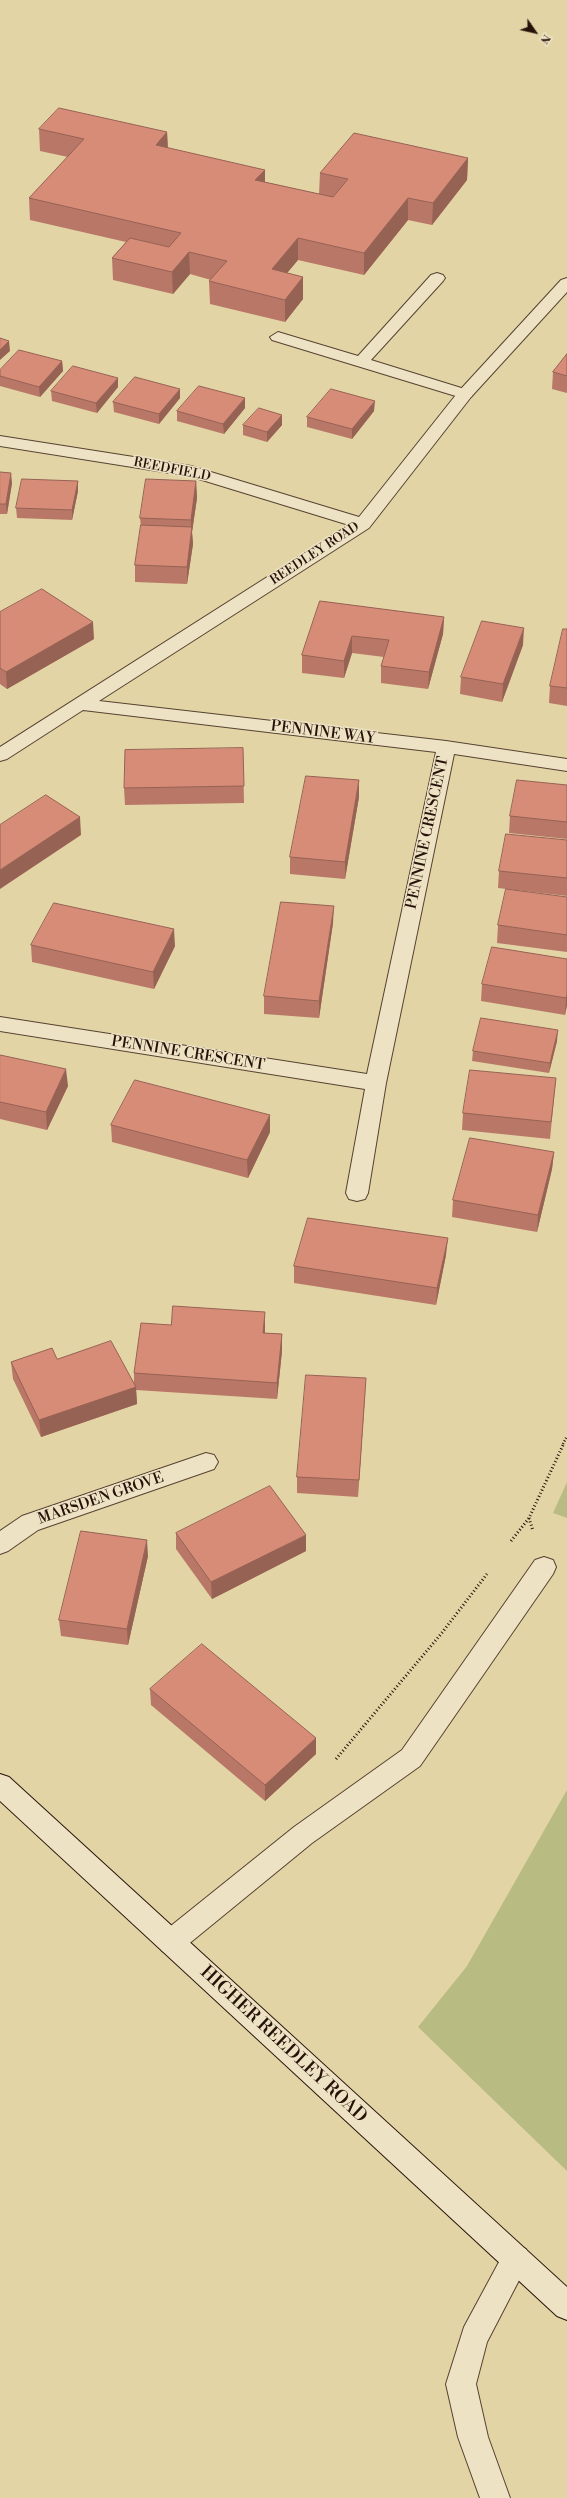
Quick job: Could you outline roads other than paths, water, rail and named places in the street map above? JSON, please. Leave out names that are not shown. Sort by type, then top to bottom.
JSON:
[{"type":"street","points":[[361,362],[437,278]]},
{"type":"street","name":"REEDLEY ROAD","points":[[0,755],[363,524],[466,394],[567,283]]},
{"type":"street","points":[[278,337],[466,394]]},
{"type":"street","name":"REEDFIELD","points":[[0,441],[192,471],[363,524]]},
{"type":"street","name":"PENNINE WAY","points":[[78,704],[446,747],[567,765]]},
{"type":"street","name":"PENNINE CRESCENT","points":[[357,1194],[376,1083],[446,747]]},
{"type":"street","name":"PENNINE CRESCENT","points":[[0,1024],[376,1083]]},
{"type":"street","name":"MARSDEN GROVE","points":[[0,1544],[30,1523],[206,1462]]},
{"type":"street","points":[[171,1942],[303,1835],[411,1758],[544,1567]]},
{"type":"street","name":"HIGHER REEDLEY ROAD","points":[[0,1785],[567,2306]]},
{"type":"street","points":[[495,2498],[473,2437],[460,2384],[474,2337],[516,2259]]}]
